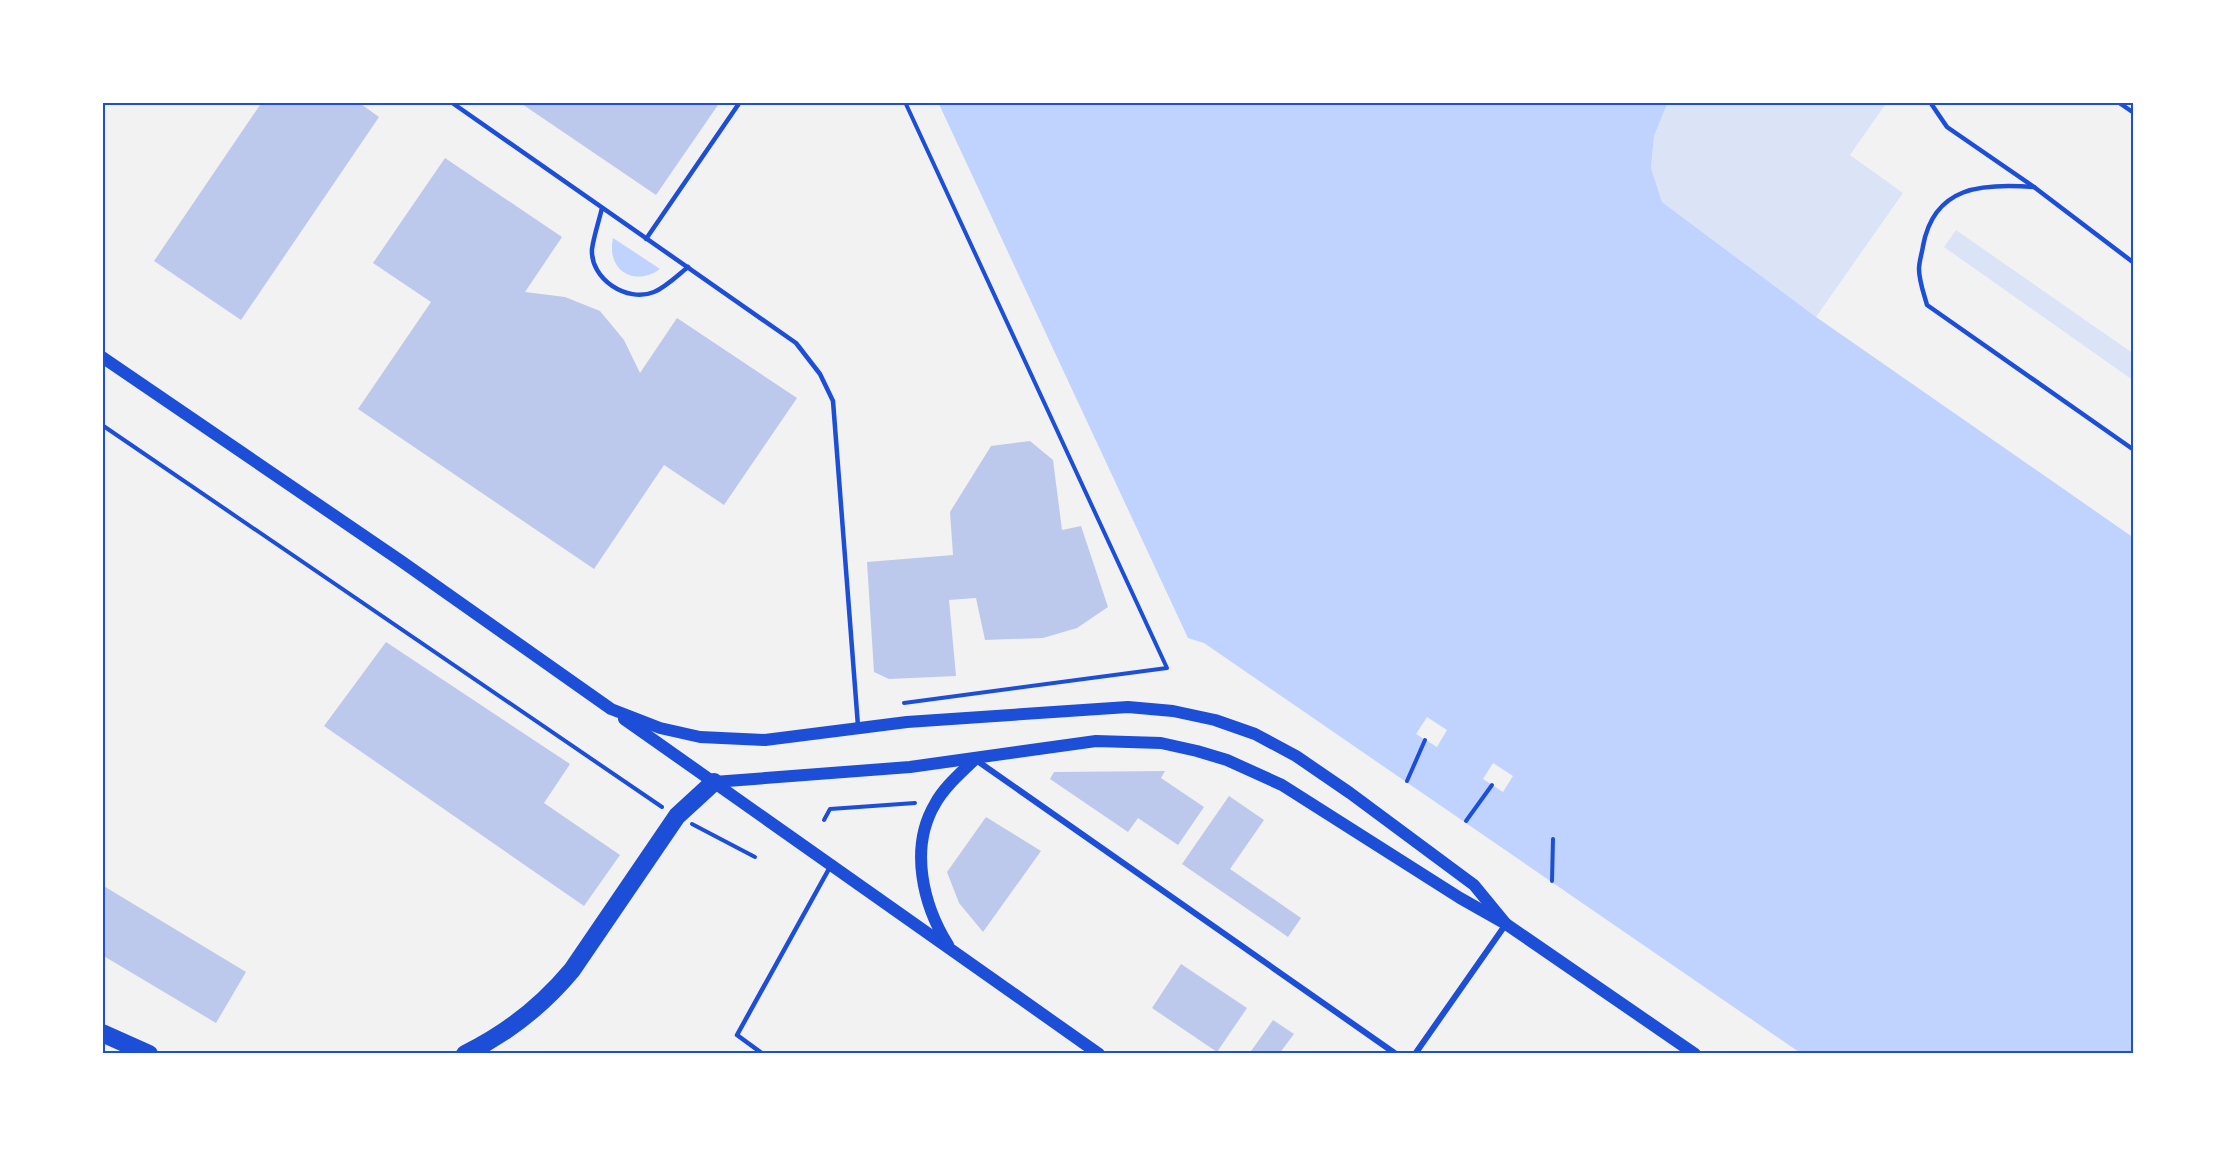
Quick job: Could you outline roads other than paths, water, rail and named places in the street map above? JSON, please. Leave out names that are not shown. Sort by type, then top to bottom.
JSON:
[{"type":"highway","points":[[465,1054],[519,1022],[556,990],[677,816],[714,782]]},
{"type":"highway","points":[[102,1034],[149,1054]]},
{"type":"main road","points":[[102,357],[401,561],[1099,1054]]},
{"type":"main road","points":[[611,710],[660,728],[700,737],[765,740],[907,722],[1128,707],[1173,711],[1215,720],[1254,734],[1296,756],[1350,793],[1474,885],[1506,924]]},
{"type":"main road","points":[[714,782],[975,759],[1064,744],[1117,741],[1161,743],[1227,760],[1282,785],[1460,898],[1506,924],[1695,1054]]},
{"type":"main road","points":[[950,949],[934,923],[924,894],[921,864],[924,833],[934,804],[975,759]]},
{"type":"street","points":[[975,759],[1396,1054]]},
{"type":"street","points":[[1415,1054],[1506,924]]},
{"type":"lane","points":[[451,102],[796,343],[820,374],[833,401],[858,729]]},
{"type":"lane","points":[[646,238],[740,102]]},
{"type":"lane","points":[[1930,102],[1947,127],[2034,187],[2134,263]]},
{"type":"lane","points":[[2118,102],[2134,113]]},
{"type":"lane","points":[[2034,187],[2003,185],[1977,188],[1944,202],[1926,231],[1919,269],[1927,305],[2134,450]]},
{"type":"lane","points":[[602,208],[592,250],[598,272],[612,288],[634,296],[654,292],[688,267]]},
{"type":"lane","points":[[764,1054],[737,1035],[831,865]]},
{"type":"water","points":[[938,102],[1668,102],[1654,136],[1651,168],[1662,202],[1816,317],[2134,538],[2134,1054],[1802,1054],[1204,643],[1188,638]]},
{"type":"water","points":[[613,238],[660,269],[640,277],[624,272],[614,259]]}]
